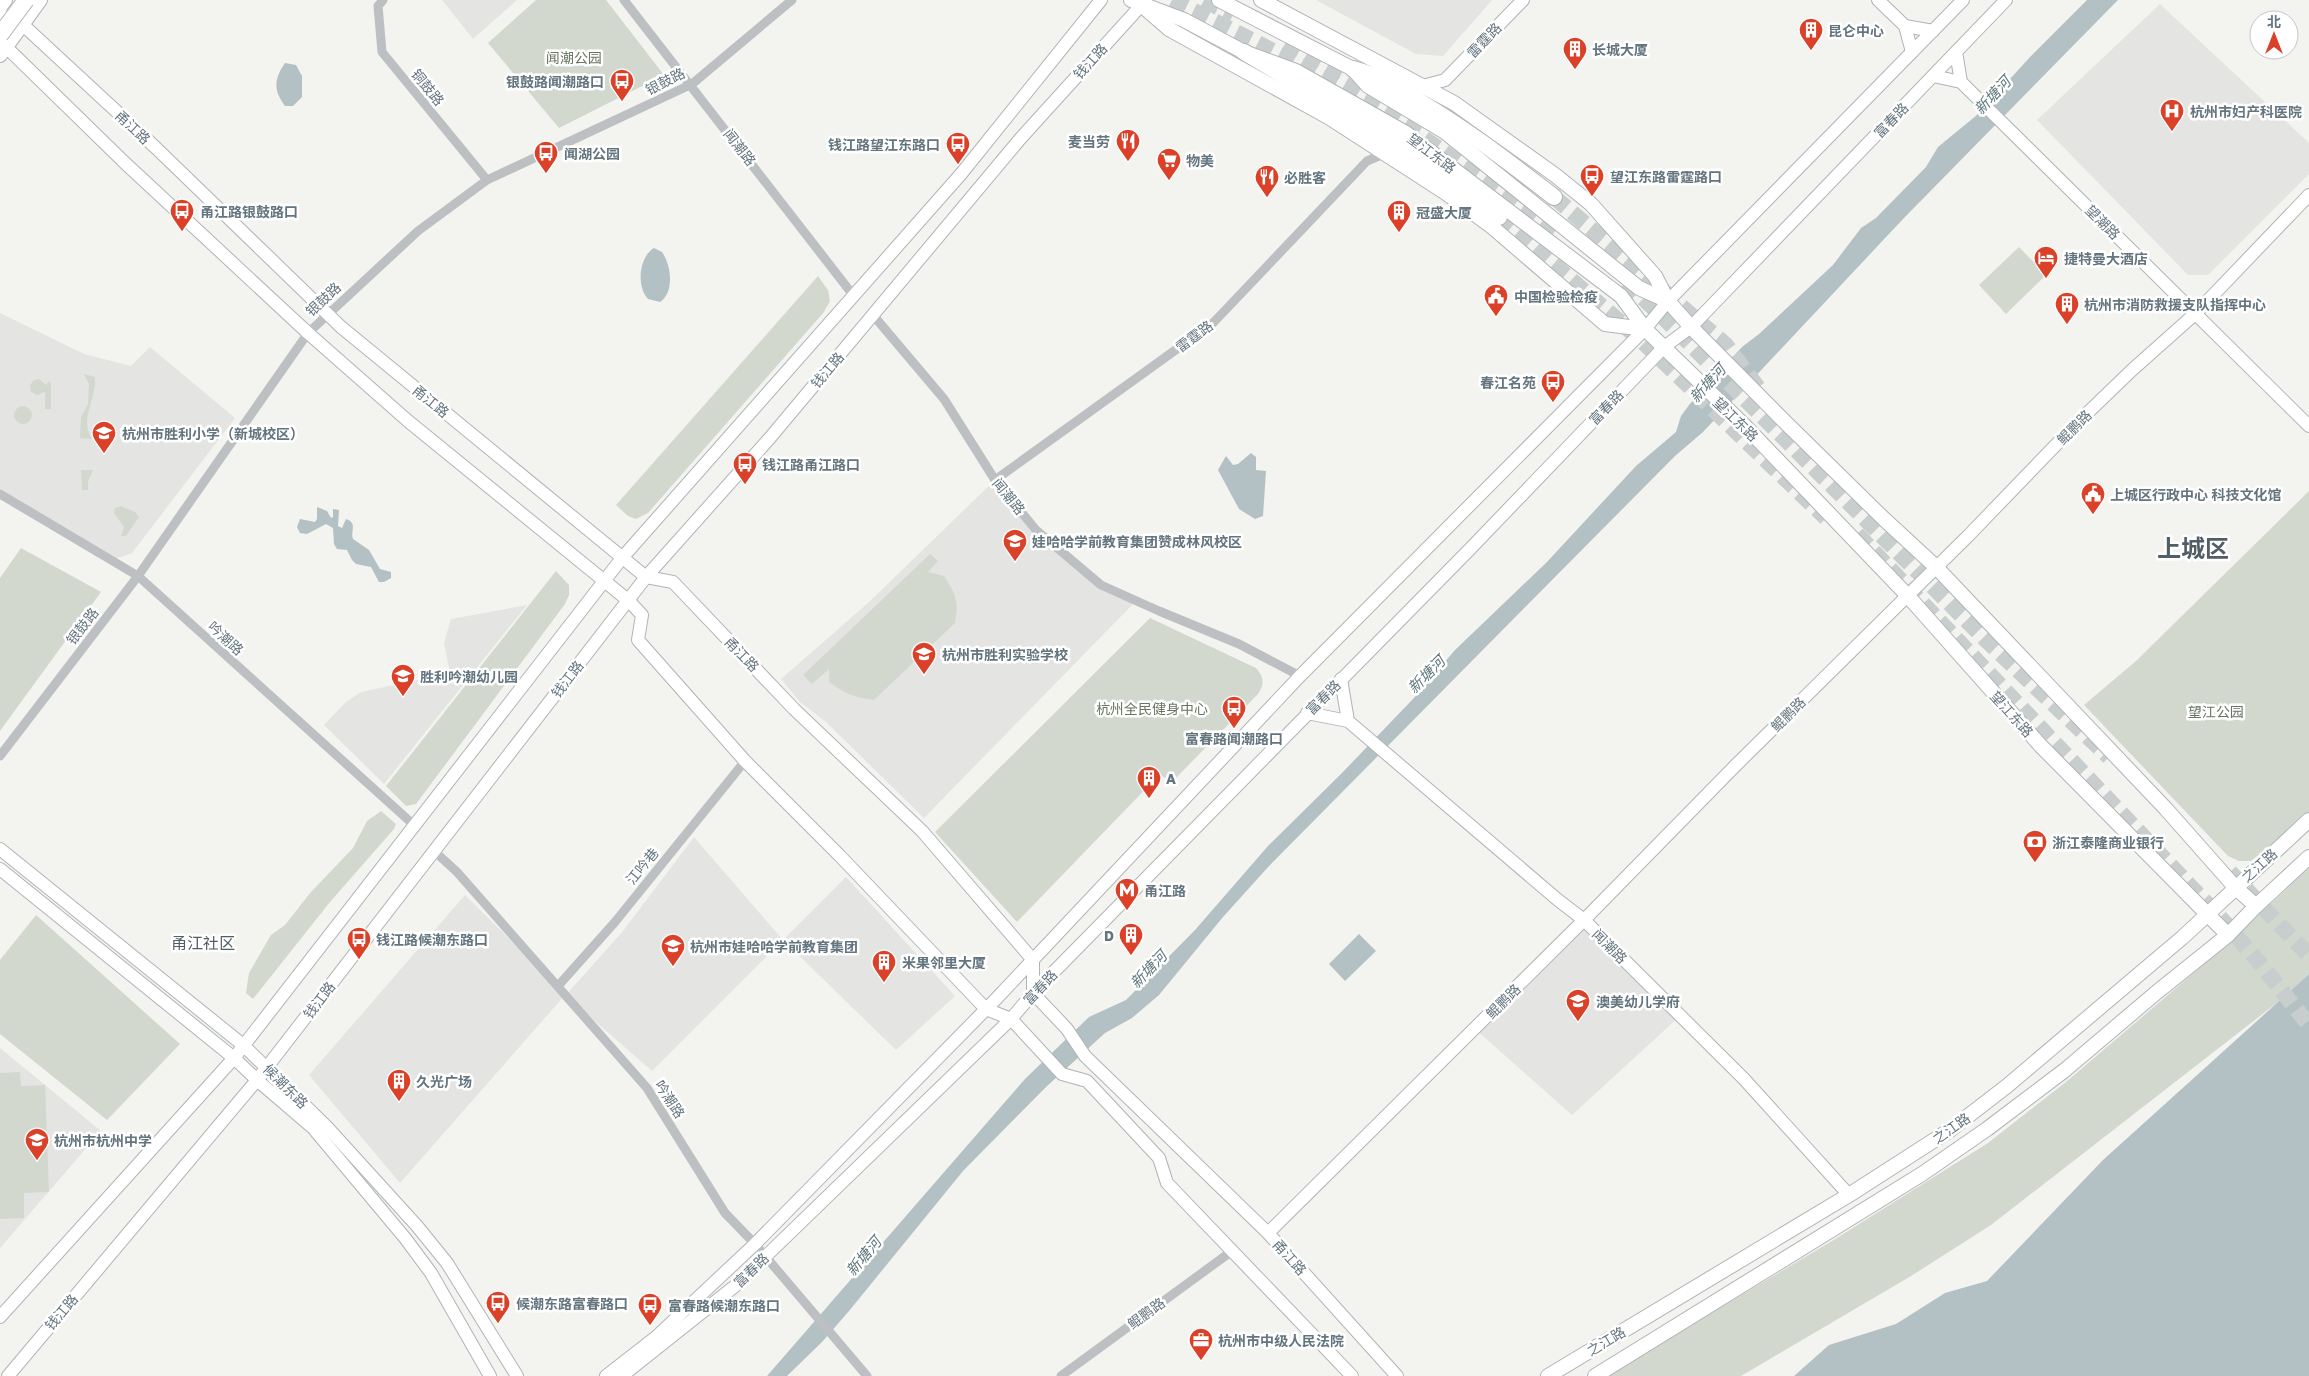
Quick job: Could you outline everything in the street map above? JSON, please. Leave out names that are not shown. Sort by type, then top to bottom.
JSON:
[{"type":"highway","points":[[0,5],[4,0]]},
{"type":"highway","points":[[2,44],[26,0]]},
{"type":"highway","points":[[1244,52],[1385,136],[1431,166],[1499,217]]},
{"type":"highway","points":[[1354,69],[1382,78],[1430,108],[1484,143],[1554,197]]},
{"type":"main road","points":[[2,44],[22,24],[40,0]]},
{"type":"main road","name":"望江东路","points":[[1219,0],[1354,69],[1368,86],[1445,132],[1640,288],[1668,301]]},
{"type":"main road","points":[[1261,0],[1454,102],[1555,175],[1591,204],[1655,276],[1668,301],[1691,327],[1761,399],[1936,567],[2166,809],[2234,887],[2256,906]]},
{"type":"main road","points":[[1139,2],[1169,29],[1365,140],[1491,226],[1605,324],[1645,329]]},
{"type":"main road","name":"望江东路","points":[[1139,2],[1184,20],[1244,52],[1296,71],[1406,133],[1621,296],[1645,329],[1744,425],[1907,595],[2040,745],[2228,935]]},
{"type":"main road","name":"之江路","points":[[1548,1376],[1849,1195],[1950,1130],[2007,1086],[2207,915],[2234,887],[2309,820]]},
{"type":"main road","name":"之江路","points":[[1595,1376],[1914,1179],[1987,1129],[2065,1070],[2156,992],[2228,935],[2309,857]]},
{"type":"street","name":"铜鼓路","points":[[383,0],[378,6],[382,52],[487,180]]},
{"type":"street","name":"闻潮路","points":[[624,0],[692,84],[853,295]]},
{"type":"street","name":"银鼓路","points":[[0,756],[138,576],[308,333],[327,314],[418,231],[487,180],[692,84],[792,0]]},
{"type":"street","name":"钱江路","points":[[0,1317],[234,1058],[622,558],[961,174],[1101,0]]},
{"type":"street","name":"雷霆路","points":[[1445,80],[1523,0]]},
{"type":"street","points":[[1878,0],[1905,26],[1912,52]]},
{"type":"street","name":"富春路","points":[[606,1376],[656,1337],[755,1244],[986,1009],[1300,676],[1645,329],[1668,301],[1963,0]]},
{"type":"street","name":"富春路","points":[[622,1376],[735,1286],[1011,1019],[1033,993],[1470,549],[1664,347],[1691,327],[2006,0]]},
{"type":"street","name":"钱江路","points":[[8,1376],[267,1067],[646,577],[769,439],[1020,139],[1139,2]]},
{"type":"street","name":"甬江路","points":[[0,14],[22,24],[155,147],[327,314],[646,577],[673,582],[794,709],[922,831],[1032,960]]},
{"type":"street","points":[[1905,26],[1933,31]]},
{"type":"street","points":[[2,44],[126,164],[308,333],[408,421],[604,583],[629,601],[642,615],[638,640],[745,761],[840,856],[986,1009],[1011,1019],[1062,1074],[1087,1080],[1159,1158],[1167,1183],[1352,1376]]},
{"type":"street","points":[[1956,52],[1965,86]]},
{"type":"street","points":[[1933,76],[1965,86]]},
{"type":"street","points":[[1423,86],[1445,80],[1454,102]]},
{"type":"street","name":"望潮路","points":[[1965,86],[2309,426]]},
{"type":"street","points":[[1365,140],[1367,161]]},
{"type":"street","name":"雷霆路","points":[[995,480],[1214,323],[1367,161],[1386,154]]},
{"type":"street","name":"鲲鹏路","points":[[1268,1233],[1584,920],[1735,766],[2125,376],[2196,313],[2309,195]]},
{"type":"street","name":"闻潮路","points":[[873,315],[944,399],[995,480],[1036,530],[1101,585],[1159,612],[1239,644],[1300,676]]},
{"type":"street","name":"吟潮路","points":[[0,494],[138,576],[415,826]]},
{"type":"street","points":[[1341,679],[1348,721]]},
{"type":"street","name":"闻潮路","points":[[1307,713],[1348,721],[1584,920],[1744,1080],[1849,1195]]},
{"type":"street","name":"江吟巷","points":[[558,986],[615,922],[745,761]]},
{"type":"street","name":"候潮东路","points":[[0,849],[243,1045],[327,1127],[447,1263],[517,1376]]},
{"type":"street","name":"吟潮路","points":[[433,850],[457,872],[647,1088],[725,1213],[755,1244],[867,1376]]},
{"type":"street","name":"候潮东路","points":[[0,869],[234,1058],[256,1080],[313,1128],[405,1238],[431,1273],[490,1376]]},
{"type":"street","points":[[1032,960],[1033,993]]},
{"type":"street","name":"甬江路","points":[[1033,993],[1068,1029],[1085,1056],[1268,1233],[1397,1376]]},
{"type":"street","name":"鲲鹏路","points":[[1061,1376],[1232,1251]]},
{"type":"shaded area","points":[[442,0],[517,0],[473,39]]},
{"type":"shaded area","points":[[1316,0],[1492,0],[1443,56],[1416,54]]},
{"type":"shaded area","points":[[2087,0],[2118,0],[1903,219],[1703,432],[1675,456],[1269,866],[1223,917],[1159,995],[1132,1018],[1105,1033],[1046,1087],[963,1171],[822,1342],[787,1376],[767,1376],[1025,1079],[1089,1017],[1126,1000],[1195,930],[1268,846],[1413,699],[1455,650],[1546,563],[1636,466],[1676,432],[1681,416],[1689,405],[1742,347],[1759,334],[1833,265],[1861,228],[1876,218],[1926,167],[1938,147],[1977,115],[2031,56]]},
{"type":"shaded area","name":"杭州市妇产科医院","points":[[2160,4],[2309,143],[2309,174],[2208,275],[2188,275],[2037,120]]},
{"type":"shaded area","points":[[285,63],[296,65],[302,76],[302,97],[293,106],[285,106],[278,95],[276,85]]},
{"type":"shaded area","points":[[654,248],[662,252],[665,257],[670,278],[668,292],[660,302],[648,299],[644,293],[641,280],[642,265],[649,252]]},
{"type":"shaded area","name":"杭州市胜利小学（新城校区）","points":[[0,313],[84,354],[131,366],[150,347],[235,418],[132,553],[115,559],[0,490]]},
{"type":"shaded area","points":[[1251,453],[1256,457],[1256,470],[1266,471],[1263,516],[1255,519],[1239,509],[1218,470],[1226,456],[1233,465],[1238,464]]},
{"type":"shaded area","name":"杭州市胜利实验学校","points":[[995,480],[1037,530],[1101,585],[1136,601],[924,818],[825,721],[800,702],[781,679],[868,603]]},
{"type":"shaded area","points":[[317,507],[327,511],[331,518],[333,517],[333,509],[339,510],[338,526],[342,528],[346,519],[350,521],[353,525],[353,539],[369,550],[380,569],[391,572],[391,578],[384,582],[379,582],[371,567],[356,564],[347,550],[337,549],[334,544],[333,528],[326,524],[307,534],[300,533],[297,527],[300,519],[315,522],[317,519]]},
{"type":"shaded area","name":"胜利吟潮幼儿园","points":[[527,605],[384,784],[324,725],[346,702],[361,692],[450,673],[444,643],[451,619]]},
{"type":"shaded area","points":[[694,837],[783,940],[652,1071],[565,995],[400,1183],[309,1075],[465,895],[566,995],[623,931]]},
{"type":"shaded area","points":[[846,877],[955,996],[896,1050],[783,940]]},
{"type":"shaded area","name":"澳美幼儿学府","points":[[1584,920],[1680,1016],[1572,1115],[1475,1029]]},
{"type":"shaded area","points":[[1359,934],[1376,951],[1345,981],[1329,964]]},
{"type":"shaded area","points":[[2309,974],[2309,1376],[1794,1376],[1829,1345],[1896,1324],[1945,1293],[1987,1281],[2103,1160]]},
{"type":"shaded area","name":"杭州市杭州中学","points":[[0,1048],[101,1131],[0,1248]]},
{"type":"green space","name":"闻潮公园","points":[[536,0],[606,0],[664,75],[559,128],[488,43]]},
{"type":"green space","points":[[2019,247],[2046,275],[2006,314],[1979,285]]},
{"type":"green space","points":[[818,276],[828,290],[830,301],[824,312],[648,513],[636,519],[628,516],[616,505]]},
{"type":"green space","points":[[84,374],[95,377],[94,393],[87,424],[92,439],[80,438],[81,417],[88,404],[89,384]]},
{"type":"green space","points":[[39,379],[46,385],[49,381],[51,384],[51,409],[45,409],[45,392],[37,395],[31,392],[30,385],[34,380]]},
{"type":"green space","points":[[23,406],[29,409],[32,415],[29,421],[23,424],[17,421],[14,415],[17,409]]},
{"type":"green space","points":[[81,470],[93,470],[88,482],[88,490],[82,490]]},
{"type":"green space","name":"望江公园","points":[[2309,491],[2309,813],[2251,861],[2239,861],[2228,856],[2084,705],[2136,661]]},
{"type":"green space","points":[[121,506],[135,512],[139,517],[126,536],[121,536],[124,527],[114,513],[115,508]]},
{"type":"green space","points":[[21,548],[101,592],[0,731],[0,578]]},
{"type":"green space","points":[[930,554],[938,561],[928,572],[944,576],[956,598],[955,623],[874,700],[855,696],[834,686],[829,682],[829,669],[812,684],[803,675]]},
{"type":"green space","points":[[556,571],[569,585],[569,595],[565,604],[416,804],[406,806],[386,786]]},
{"type":"green space","name":"杭州全民健身中心","points":[[1150,618],[1256,668],[1263,680],[1260,690],[1171,783],[1160,774],[1017,922],[935,832]]},
{"type":"green space","points":[[381,811],[396,824],[394,829],[330,902],[253,999],[246,993],[249,973],[271,935],[285,925],[311,892],[353,848],[367,821]]},
{"type":"green space","points":[[2309,868],[2309,974],[2278,1002],[1991,1225],[1911,1276],[1741,1376],[1605,1376],[1832,1241],[1988,1143],[2066,1082],[2224,947]]},
{"type":"green space","points":[[36,915],[180,1044],[107,1120],[0,1034],[0,960]]},
{"type":"green space","points":[[20,1072],[21,1086],[45,1085],[49,1192],[24,1193],[24,1218],[0,1219],[0,1073]]},
{"type":"tunnel","points":[[1172,0],[1270,49],[1367,102],[1415,132],[1462,165],[1551,236]]},
{"type":"tunnel","points":[[1204,0],[1233,15]]},
{"type":"tunnel","points":[[1286,42],[1368,86]]},
{"type":"tunnel","points":[[1554,197],[1726,345],[1762,393]]},
{"type":"tunnel","points":[[1499,217],[1643,342],[1826,518]]},
{"type":"tunnel","points":[[1626,282],[1985,639],[2109,757]]},
{"type":"tunnel","points":[[1857,534],[2227,925],[2309,1025]]},
{"type":"tunnel","points":[[2230,872],[2309,956]]},
{"type":"place","name":"昆仑中心","points":[[1811,51]]},
{"type":"place","name":"长城大厦","points":[[1575,70]]},
{"type":"place","name":"银鼓路闻潮路口","points":[[622,102]]},
{"type":"place","name":"杭州市妇产科医院","points":[[2172,132]]},
{"type":"place","name":"麦当劳","points":[[1128,162]]},
{"type":"place","name":"钱江路望江东路口","points":[[958,165]]},
{"type":"place","name":"闻湖公园","points":[[546,174]]},
{"type":"place","name":"物美","points":[[1169,181]]},
{"type":"place","name":"望江东路雷霆路口","points":[[1592,197]]},
{"type":"place","name":"必胜客","points":[[1267,198]]},
{"type":"place","name":"甬江路银鼓路口","points":[[182,232]]},
{"type":"place","name":"冠盛大厦","points":[[1399,233]]},
{"type":"place","name":"捷特曼大酒店","points":[[2046,279]]},
{"type":"place","name":"中国检验检疫","points":[[1496,317]]},
{"type":"place","name":"杭州市消防救援支队指挥中心","points":[[2067,325]]},
{"type":"place","name":"春江名苑","points":[[1553,403]]},
{"type":"place","name":"杭州市胜利小学（新城校区）","points":[[104,454]]},
{"type":"place","name":"钱江路甬江路口","points":[[745,485]]},
{"type":"place","name":"上城区行政中心 科技文化馆","points":[[2093,515]]},
{"type":"place","name":"娃哈哈学前教育集团赞成林风校区","points":[[1015,562]]},
{"type":"place","name":"杭州市胜利实验学校","points":[[924,675]]},
{"type":"place","name":"胜利吟潮幼儿园","points":[[403,697]]},
{"type":"place","name":"富春路闻潮路口","points":[[1234,729]]},
{"type":"place","name":"A","points":[[1149,799]]},
{"type":"place","name":"浙江泰隆商业银行","points":[[2035,863]]},
{"type":"place","name":"甬江路","points":[[1127,911]]},
{"type":"place","name":"D","points":[[1131,956]]},
{"type":"place","name":"钱江路候潮东路口","points":[[359,960]]},
{"type":"place","name":"杭州市娃哈哈学前教育集团","points":[[673,967]]},
{"type":"place","name":"米果邻里大厦","points":[[884,983]]},
{"type":"place","name":"澳美幼儿学府","points":[[1578,1022]]},
{"type":"place","name":"久光广场","points":[[399,1102]]},
{"type":"place","name":"杭州市杭州中学","points":[[37,1161]]},
{"type":"place","name":"候潮东路富春路口","points":[[498,1324]]},
{"type":"place","name":"富春路候潮东路口","points":[[650,1326]]},
{"type":"place","name":"杭州市中级人民法院","points":[[1201,1361]]},
{"type":"district","name":"上城区","points":[[2193,547]]},
{"type":"district","name":"甬江社区","points":[[203,943]]},
{"type":"water label","name":"新塘河","points":[[1992,95]]},
{"type":"water label","name":"新塘河","points":[[1707,383]]},
{"type":"water label","name":"新塘河","points":[[1426,674]]},
{"type":"water label","name":"新塘河","points":[[1148,969]]},
{"type":"water label","name":"新塘河","points":[[863,1256]]}]
